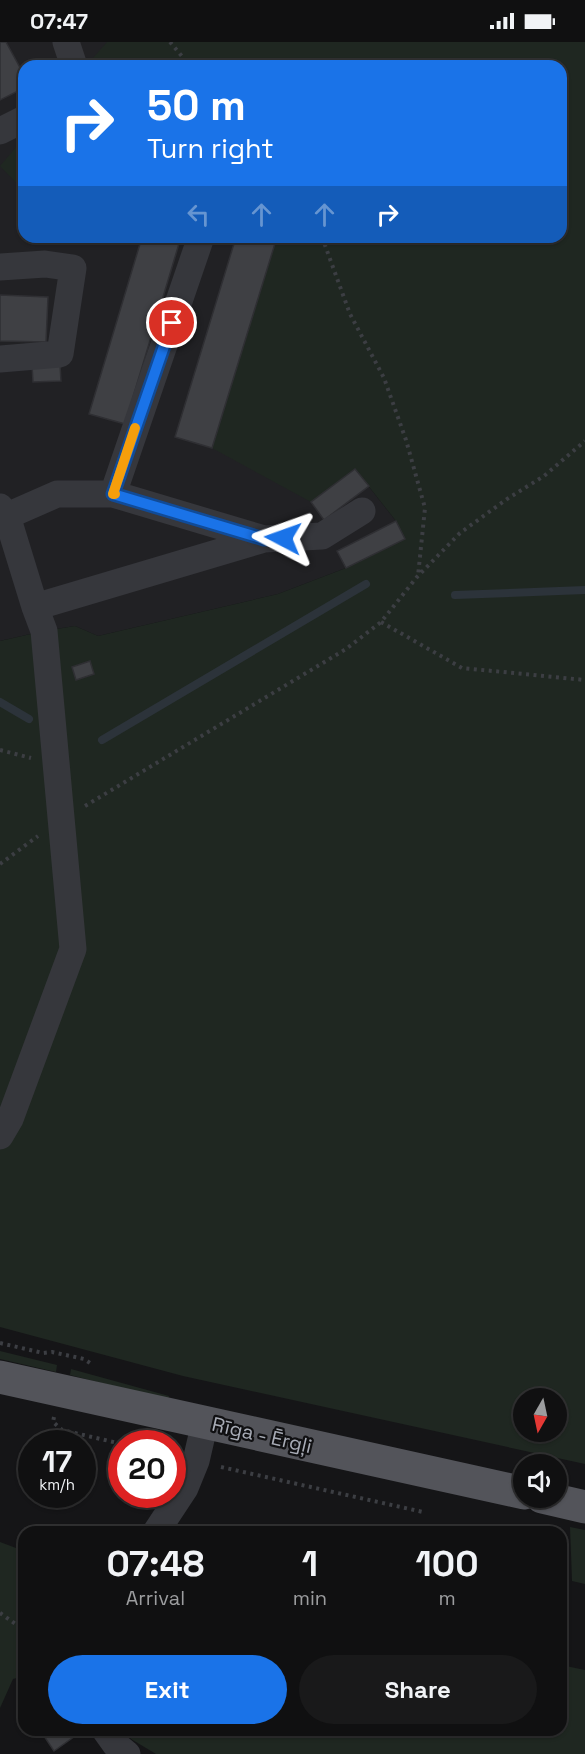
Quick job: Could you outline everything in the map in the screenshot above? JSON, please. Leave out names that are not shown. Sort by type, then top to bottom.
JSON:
[{"type":"main road","name":"Rīga - Ērgļi","points":[[0,1377],[513,1491]]},
{"type":"main road","points":[[567,1503],[585,1507]]},
{"type":"street","points":[[66,42],[72,60]]},
{"type":"street","points":[[0,131],[18,122]]},
{"type":"street","points":[[113,494],[199,243]]},
{"type":"street","points":[[0,267],[45,264],[73,268],[60,354],[0,359]]},
{"type":"street","points":[[0,1136],[10,1119],[73,949],[44,631],[4,511],[57,494],[113,494],[264,539]]},
{"type":"street","points":[[35,607],[264,539],[322,536],[362,511]]},
{"type":"street","points":[[160,1526],[185,1488],[196,1461],[205,1422]]},
{"type":"street","points":[[109,1736],[127,1754]]},
{"type":"path","points":[[170,42],[185,60]]},
{"type":"path","points":[[324,243],[350,314],[384,378],[406,440],[426,508],[417,578]]},
{"type":"path","points":[[0,864],[62,820],[346,649],[381,622],[417,578],[460,533],[544,476],[585,441]]},
{"type":"path","points":[[381,622],[462,668],[585,680]]},
{"type":"path","points":[[0,1343],[84,1359],[93,1365]]},
{"type":"path","points":[[54,1414],[53,1422],[62,1430],[108,1441]]},
{"type":"path","points":[[220,1467],[423,1512]]},
{"type":"path","points":[[0,1613],[18,1626]]},
{"type":"shaded area","points":[[0,42],[121,42],[135,60],[18,60],[18,243],[279,243],[355,469],[396,521],[405,539],[346,568],[278,594],[98,636],[75,626],[0,641]]},
{"type":"shaded area","points":[[107,42],[585,42],[585,1464],[567,1460],[567,1454],[539,1454],[183,1376],[0,1327],[0,641],[75,626],[98,636],[278,594],[346,568],[405,539],[396,521],[355,469],[311,502],[212,448],[275,243],[567,243],[567,60],[91,60]]},
{"type":"shaded area","points":[[18,145],[18,185],[0,166]]},
{"type":"shaded area","points":[[0,1351],[57,1365],[56,1372],[0,1359]]},
{"type":"shaded area","points":[[71,1369],[169,1396],[168,1400],[70,1375]]},
{"type":"shaded area","points":[[570,1527],[585,1530],[585,1584],[572,1581]]},
{"type":"shaded area","points":[[0,1542],[18,1549],[18,1678],[13,1679],[0,1708]]},
{"type":"shaded area","points":[[567,1666],[585,1670],[585,1754],[156,1754],[129,1736],[567,1736]]},
{"type":"building","points":[[0,42],[6,42],[18,64],[18,91],[0,100]]},
{"type":"building","points":[[140,243],[179,243],[125,424],[89,414]]},
{"type":"building","points":[[234,243],[275,243],[212,448],[175,437]]},
{"type":"building","points":[[0,295],[48,297],[46,342],[0,341]]},
{"type":"building","points":[[32,365],[60,365],[61,381],[33,382]]},
{"type":"building","points":[[355,469],[369,486],[324,520],[311,502]]},
{"type":"building","points":[[396,521],[405,539],[346,568],[337,551]]},
{"type":"building","points":[[90,661],[94,674],[76,680],[72,667]]},
{"type":"building","points":[[44,1736],[75,1736],[54,1751]]},
{"type":"waterway","points":[[102,740],[366,584]]},
{"type":"waterway","points":[[455,595],[585,590]]},
{"type":"waterway","points":[[0,702],[29,719]]},
{"type":"slow traffic","points":[[115,494],[113,494],[135,428]]},
{"type":"route","points":[[172,323],[113,494],[264,539],[283,538]]}]
